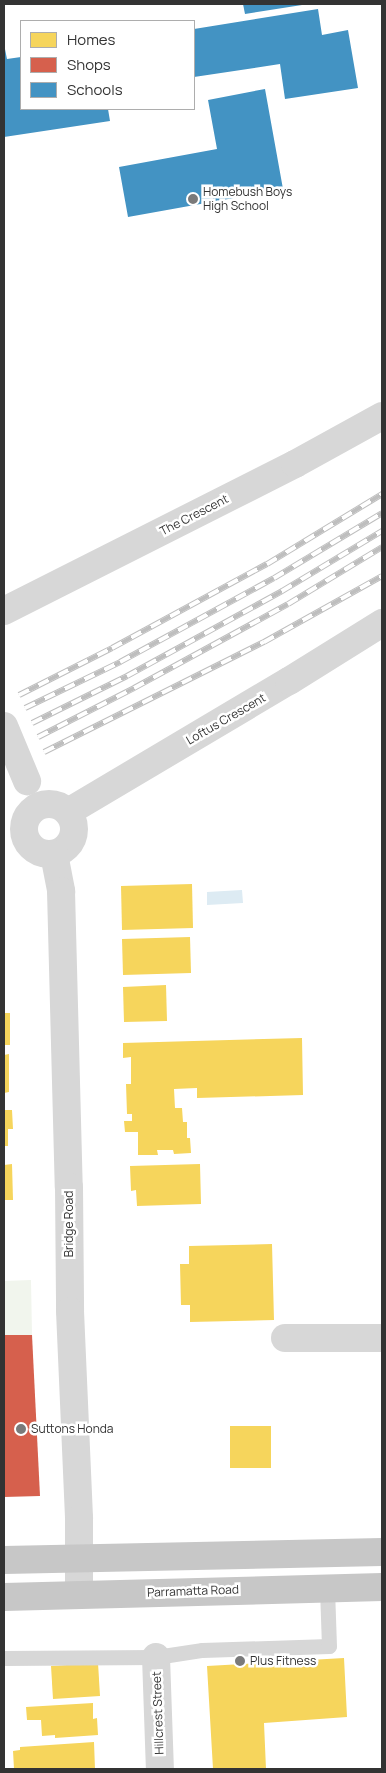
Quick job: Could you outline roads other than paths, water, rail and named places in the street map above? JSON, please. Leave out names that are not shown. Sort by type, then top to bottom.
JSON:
[{"type":"highway","points":[[4,1560],[382,1552]]},
{"type":"highway","name":"Parramatta Road","points":[[4,1597],[382,1587]]},
{"type":"street","name":"The Crescent","points":[[4,611],[294,464],[382,416]]},
{"type":"street","name":"Loftus Crescent","points":[[68,812],[290,682],[382,622]]},
{"type":"street","points":[[4,726],[38,806]]},
{"type":"street","points":[[54,804],[68,812],[75,826],[72,841],[61,852],[54,854],[42,853],[14,836],[38,806],[54,804]]},
{"type":"street","name":"Bridge Road","points":[[54,854],[61,891],[69,1187],[70,1311],[80,1557],[79,1595]]},
{"type":"street","points":[[285,1338],[382,1338]]},
{"type":"street","name":"Hillcrest Street","points":[[156,1657],[160,1769]]},
{"type":"lane","points":[[4,1658],[156,1657],[202,1650],[329,1646],[326,1588]]},
{"type":"railway","points":[[19,695],[112,648],[267,564],[382,494]]},
{"type":"railway","points":[[25,708],[120,662],[274,578],[382,513]]},
{"type":"railway","points":[[32,723],[127,676],[282,591],[382,531]]},
{"type":"railway","points":[[38,737],[134,688],[288,604],[382,547]]},
{"type":"railway","points":[[44,752],[264,642],[382,576]]},
{"type":"place","name":"Homebush Boys High School","points":[[193,199]]},
{"type":"place","name":"Suttons Honda","points":[[21,1429]]},
{"type":"place","name":"Plus Fitness","points":[[240,1661]]}]
